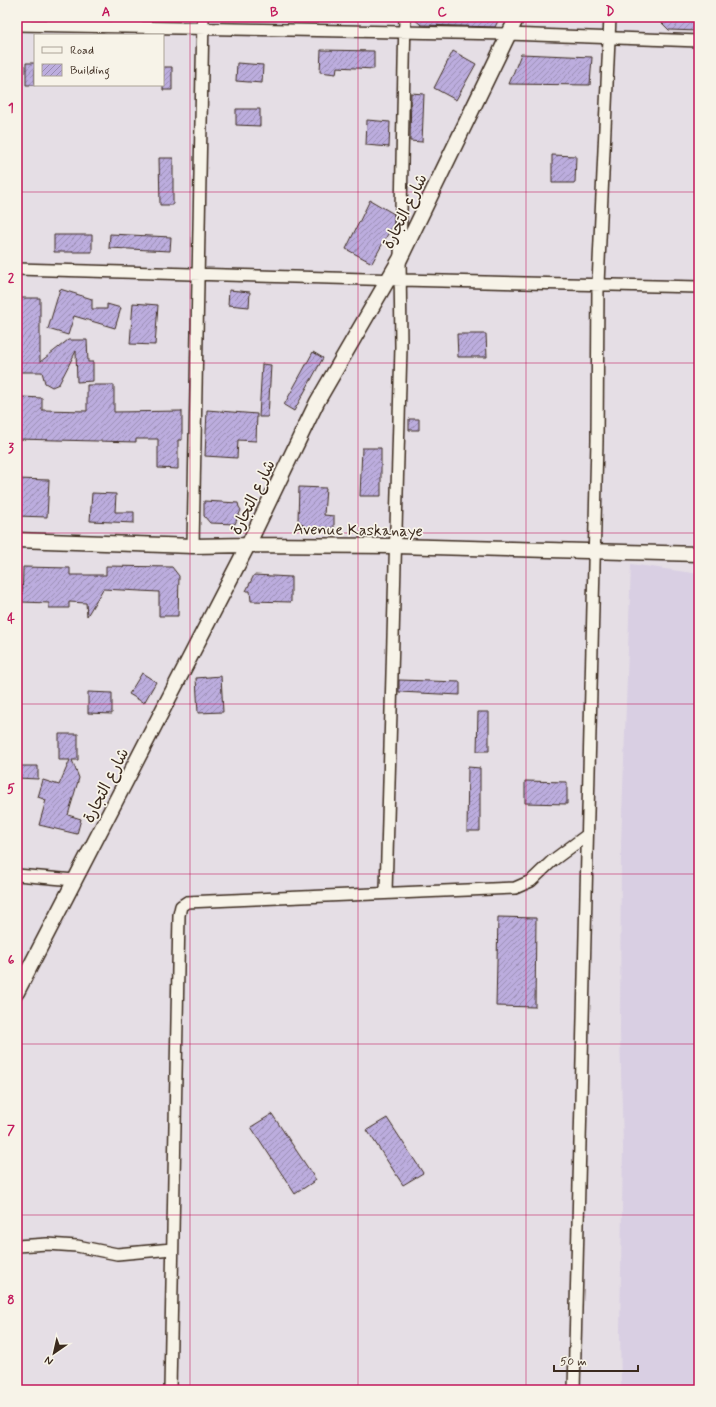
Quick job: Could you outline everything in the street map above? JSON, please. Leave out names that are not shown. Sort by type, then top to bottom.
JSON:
[{"type":"street","points":[[193,546],[203,17]]},
{"type":"street","points":[[400,259],[405,17]]},
{"type":"street","name":"شارع التجارة","points":[[17,992],[248,544],[317,402],[395,280],[400,259],[517,17]]},
{"type":"street","points":[[574,1390],[594,552],[598,284],[610,17]]},
{"type":"street","points":[[17,25],[203,30],[508,34],[609,39],[699,41]]},
{"type":"street","points":[[17,268],[395,280],[699,287]]},
{"type":"street","points":[[386,892],[396,546],[395,280]]},
{"type":"street","name":"Avenue Kaskanaye","points":[[17,540],[193,546],[248,544],[396,546],[699,554]]},
{"type":"street","points":[[170,1390],[179,915],[181,906],[186,902],[386,892],[514,888],[531,881],[552,861],[587,835]]},
{"type":"street","points":[[17,875],[74,880]]},
{"type":"street","points":[[17,1246],[47,1244],[77,1246],[117,1254],[172,1249]]},
{"type":"shaded area","points":[[631,564],[699,574],[699,1390],[621,1390],[620,1331],[623,1147],[620,1032],[621,845]]},
{"type":"building","points":[[412,17],[500,17],[495,27],[421,25]]},
{"type":"building","points":[[656,17],[699,17],[699,31],[669,30]]},
{"type":"building","points":[[321,50],[374,51],[374,69],[337,67],[336,74],[320,72]]},
{"type":"building","points":[[453,51],[476,64],[456,100],[434,88]]},
{"type":"building","points":[[521,54],[592,57],[590,85],[509,84]]},
{"type":"building","points":[[26,63],[34,63],[34,85],[26,85]]},
{"type":"building","points":[[237,63],[263,65],[262,83],[236,81]]},
{"type":"building","points":[[164,67],[172,67],[172,90],[163,90]]},
{"type":"building","points":[[411,93],[424,94],[422,142],[410,141]]},
{"type":"building","points":[[236,109],[260,109],[260,126],[236,125]]},
{"type":"building","points":[[367,120],[390,122],[389,147],[366,145]]},
{"type":"building","points":[[552,155],[576,156],[575,183],[552,183]]},
{"type":"building","points":[[159,158],[173,158],[173,205],[160,205]]},
{"type":"building","points":[[370,200],[394,214],[394,223],[372,263],[346,249]]},
{"type":"building","points":[[110,234],[171,237],[170,251],[109,248]]},
{"type":"building","points":[[54,235],[92,235],[92,252],[54,252]]},
{"type":"building","points":[[60,289],[92,299],[92,309],[107,309],[107,304],[121,308],[115,328],[74,316],[68,335],[48,329]]},
{"type":"building","points":[[229,290],[250,292],[249,307],[228,305]]},
{"type":"building","points":[[17,298],[40,298],[40,362],[68,340],[87,340],[88,362],[93,362],[93,381],[77,382],[76,351],[59,384],[52,387],[45,383],[42,372],[17,372],[19,315],[17,315]]},
{"type":"building","points":[[133,303],[158,305],[155,345],[130,344]]},
{"type":"building","points":[[457,334],[486,334],[487,357],[458,357]]},
{"type":"building","points":[[313,352],[323,358],[294,411],[284,405]]},
{"type":"building","points":[[262,364],[271,365],[268,417],[259,417]]},
{"type":"building","points":[[87,385],[114,385],[114,412],[182,411],[182,440],[178,440],[178,469],[158,468],[158,439],[136,439],[136,442],[17,439],[17,409],[22,409],[22,397],[42,398],[42,410],[87,411]]},
{"type":"building","points":[[207,410],[257,414],[256,441],[238,440],[237,458],[205,456]]},
{"type":"building","points":[[409,419],[419,419],[419,430],[409,430]]},
{"type":"building","points":[[362,448],[381,448],[381,496],[360,496]]},
{"type":"building","points":[[17,479],[49,480],[47,517],[17,516]]},
{"type":"building","points":[[299,487],[326,488],[324,515],[334,516],[334,528],[306,528],[298,520]]},
{"type":"building","points":[[92,493],[116,494],[115,512],[134,512],[134,523],[90,521]]},
{"type":"building","points":[[204,501],[238,503],[241,510],[235,524],[210,523],[204,516]]},
{"type":"building","points":[[106,566],[172,567],[179,576],[178,616],[159,616],[159,592],[103,589],[87,616],[86,603],[69,602],[69,608],[49,608],[49,603],[22,602],[23,567],[70,568],[70,575],[106,575]]},
{"type":"building","points":[[254,575],[291,577],[291,602],[251,601],[250,591],[246,591]]},
{"type":"building","points":[[142,673],[156,682],[144,703],[129,694]]},
{"type":"building","points":[[221,676],[223,712],[198,713],[196,678]]},
{"type":"building","points":[[399,680],[460,682],[460,695],[399,692]]},
{"type":"building","points":[[88,692],[112,693],[112,714],[88,713]]},
{"type":"building","points":[[478,712],[489,712],[489,751],[477,751]]},
{"type":"building","points":[[59,734],[78,734],[78,760],[72,760],[79,778],[68,815],[81,819],[77,834],[39,825],[46,800],[38,797],[43,780],[59,785],[70,760],[59,760]]},
{"type":"building","points":[[17,766],[38,766],[38,779],[17,778]]},
{"type":"building","points":[[468,767],[480,768],[480,831],[467,831]]},
{"type":"building","points":[[525,781],[567,782],[567,804],[525,803]]},
{"type":"building","points":[[498,917],[536,918],[535,1007],[496,1006]]},
{"type":"building","points":[[272,1114],[316,1180],[295,1194],[251,1127]]},
{"type":"building","points":[[387,1118],[423,1173],[403,1185],[367,1130]]}]
